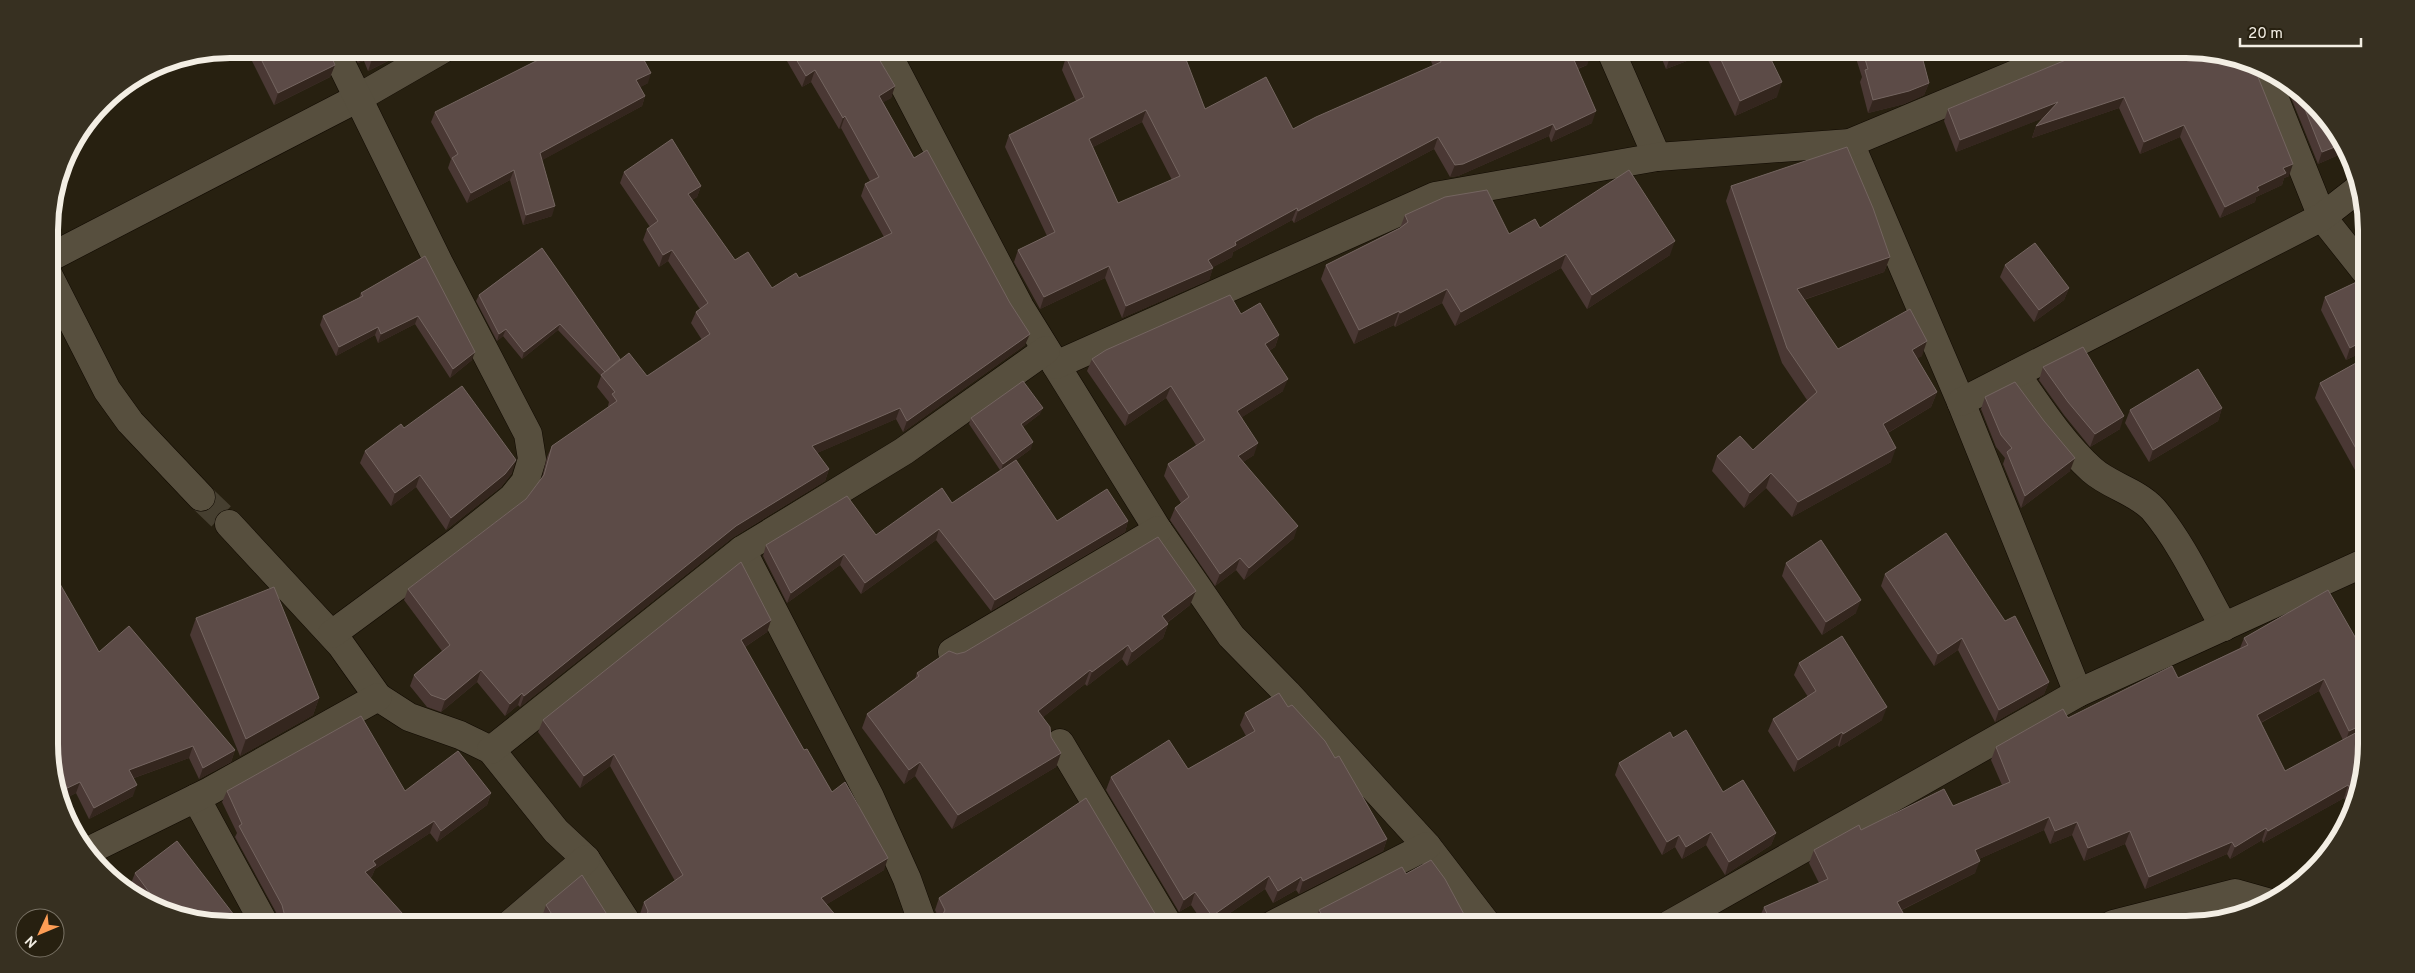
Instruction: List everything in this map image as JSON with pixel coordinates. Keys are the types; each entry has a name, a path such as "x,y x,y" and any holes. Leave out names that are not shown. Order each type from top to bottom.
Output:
{"street":[{"path":"332,634 461,539 512,498 526,482 532,460 528,434 439,263 338,58"},
{"path":"58,253 358,98 427,58"},
{"path":"891,58 1020,307 1158,530 1231,636 1287,693 1427,846 1479,915"},
{"path":"1614,58 1657,157"},
{"path":"491,750 742,550 904,451 1051,357 1435,196 1657,157 1850,143 2053,58"},
{"path":"2266,77 2322,217 2358,262"},
{"path":"1850,143 1961,402 2078,693"},
{"path":"1961,402 2322,217 2353,193"},
{"path":"58,292 107,390 130,422 201,497"},
{"path":"2016,374 2055,430 2091,470 2141,499 2154,510 2183,554 2224,627"},
{"path":"229,524 332,634 378,697 409,717 460,735 491,750 556,831 586,859 623,916"},
{"path":"952,652 1158,530"},
{"path":"742,550 870,797 907,879 920,916"},
{"path":"1685,915 2078,693 2358,566"},
{"path":"93,848 196,798 378,697"},
{"path":"1060,743 1163,916"},
{"path":"196,798 260,916"},
{"path":"1291,915 1427,846"},
{"path":"520,916 586,859"},
{"path":"2149,915 2236,893 2258,899"}],"building":[{"path":"260,58 332,58 335,65 278,93"},
{"path":"541,58 643,58 651,73 636,80 645,96 540,153 555,206 526,215 514,170 471,193 452,158 458,154 435,112"},
{"path":"795,58 878,58 895,86 879,96 914,158 927,150 1010,303 1030,334 907,421 900,408 812,446 829,469 736,526 524,696 522,693 510,704 481,670 445,700 431,695 414,675 450,645 408,589 526,499 544,475 552,446 617,401 612,394 615,392 601,375 629,353 647,376 710,334 696,312 708,303 672,250 663,255 647,229 658,221 624,172 672,139 701,186 688,194 735,260 748,252 772,288 796,273 799,278 892,233 865,184 879,177 845,116 843,118 815,70 806,76"},
{"path":"1066,58 1185,58 1205,109 1266,77 1293,129 1441,62 1439,58 1579,58 1574,60 1596,111 1556,130 1553,124 1463,164 1455,165 1438,137 1298,211 1297,208 1235,242 1236,245 1208,260 1213,268 1126,306 1109,266 1044,297 1018,250 1055,232 1009,135 1084,97","holes":["1146,110 1180,176 1118,203 1089,139"]},
{"path":"1720,58 1770,58 1782,82 1740,101"},
{"path":"1865,58 1922,58 1929,83 1909,91 1873,100 1865,70 1868,69"},
{"path":"2071,58 2197,58 2219,61 2256,73 2293,164 2283,168 2286,173 2257,187 2259,190 2225,207 2184,125 2144,142 2124,97 2036,126 2058,102 1960,140 1948,109"},
{"path":"2303,104 2322,125 2337,146 2322,152"},
{"path":"1847,147 1873,208 1890,257 1797,289 1838,349 1910,309 1927,341 1912,350 1937,392 1883,424 1896,448 1798,502 1771,473 1750,493 1717,456 1740,436 1753,450 1817,392 1787,348 1731,186"},
{"path":"1629,170 1675,241 1592,295 1566,254 1461,312 1447,289 1400,313 1399,311 1359,330 1326,265 1400,228 1408,222 1405,215 1445,197 1487,190 1509,234 1535,219 1540,228"},
{"path":"2035,243 2069,288 2039,310 2005,265"},
{"path":"542,248 620,359 605,372 560,324 524,352 506,329 499,334 479,295"},
{"path":"425,256 475,352 453,369 418,316 381,334 378,327 339,347 323,316 363,296 361,293"},
{"path":"2358,281 2358,344 2350,348 2325,297"},
{"path":"1230,295 1241,314 1260,303 1279,335 1265,344 1288,379 1237,411 1258,443 1238,456 1298,526 1249,568 1240,558 1220,574 1175,508 1189,497 1168,464 1205,440 1171,386 1129,414 1092,359 1106,350"},
{"path":"2083,347 2124,416 2095,434 2068,402 2043,367"},
{"path":"2358,362 2358,452 2320,383"},
{"path":"2198,369 2222,408 2153,450 2130,410"},
{"path":"1023,381 1043,408 1021,424 1033,442 1003,464 971,418"},
{"path":"2015,382 2075,458 2025,496 2007,452 2012,448 2001,435 1985,397"},
{"path":"462,386 516,460 505,474 451,518 420,475 395,493 365,451 401,424 404,428"},
{"path":"1016,460 1057,521 1107,489 1128,521 995,600 939,529 865,583 844,554 791,593 766,545 847,496 876,535 942,488 952,503"},
{"path":"1946,533 2005,621 2015,616 2049,682 1999,710 1962,638 1938,654 1885,574"},
{"path":"1158,537 1196,591 1162,616 1168,624 1132,652 1128,645 1092,672 1090,670 1038,711 1050,727 1051,737 1061,753 958,815 920,762 909,770 867,714 919,676 917,673 949,651 957,654 965,652"},
{"path":"1821,540 1861,600 1826,622 1786,563"},
{"path":"741,562 771,620 741,640 804,750 807,749 832,792 845,782 888,858 821,898 836,916 647,916 648,911 644,902 683,875 614,754 584,776 543,720"},
{"path":"60,584 99,652 129,626 235,750 203,768 193,746 129,770 137,785 94,808 80,782 64,789 59,766 58,744 58,585"},
{"path":"274,587 319,698 246,739 196,618"},
{"path":"2328,590 2358,642 2358,727 2349,731 2324,679 2257,715 2285,771 2358,732 2357,755 2351,789 2348,785 2268,831 2266,828 2235,847 2232,842 2149,877 2130,831 2088,848 2077,822 2055,831 2049,817 1975,850 1980,861 1897,902 1904,915 1768,915 1764,907 1828,879 1814,850 1859,825 1861,830 1944,789 1953,806 2010,782 1996,747 2063,709 2068,718 2172,666 2178,678 2248,645 2244,638"},
{"path":"1842,636 1887,707 1843,734 1842,732 1798,760 1773,719 1816,691 1799,663"},
{"path":"1279,693 1288,707 1292,705 1325,741 1335,758 1339,756 1387,839 1303,881 1301,877 1278,891 1269,876 1212,916 1195,892 1184,900 1111,777 1169,740 1188,769 1255,731 1245,713"},
{"path":"361,716 405,791 458,751 491,793 441,831 434,821 373,861 376,865 365,872 405,916 283,916 282,905 239,826 242,824 227,791"},
{"path":"1686,730 1723,792 1743,780 1776,833 1729,862 1711,832 1686,847 1679,835 1667,842 1619,763 1670,732 1673,738"},
{"path":"1086,798 1156,916 942,916 945,910 939,898"},
{"path":"177,841 235,916 185,910 154,898 135,873"},
{"path":"1431,860 1445,879 1465,915 1322,915 1319,910 1402,867 1406,874"},
{"path":"582,875 608,916 553,916 546,905"}],"tunnel":[{"path":"201,497 229,524"}]}
